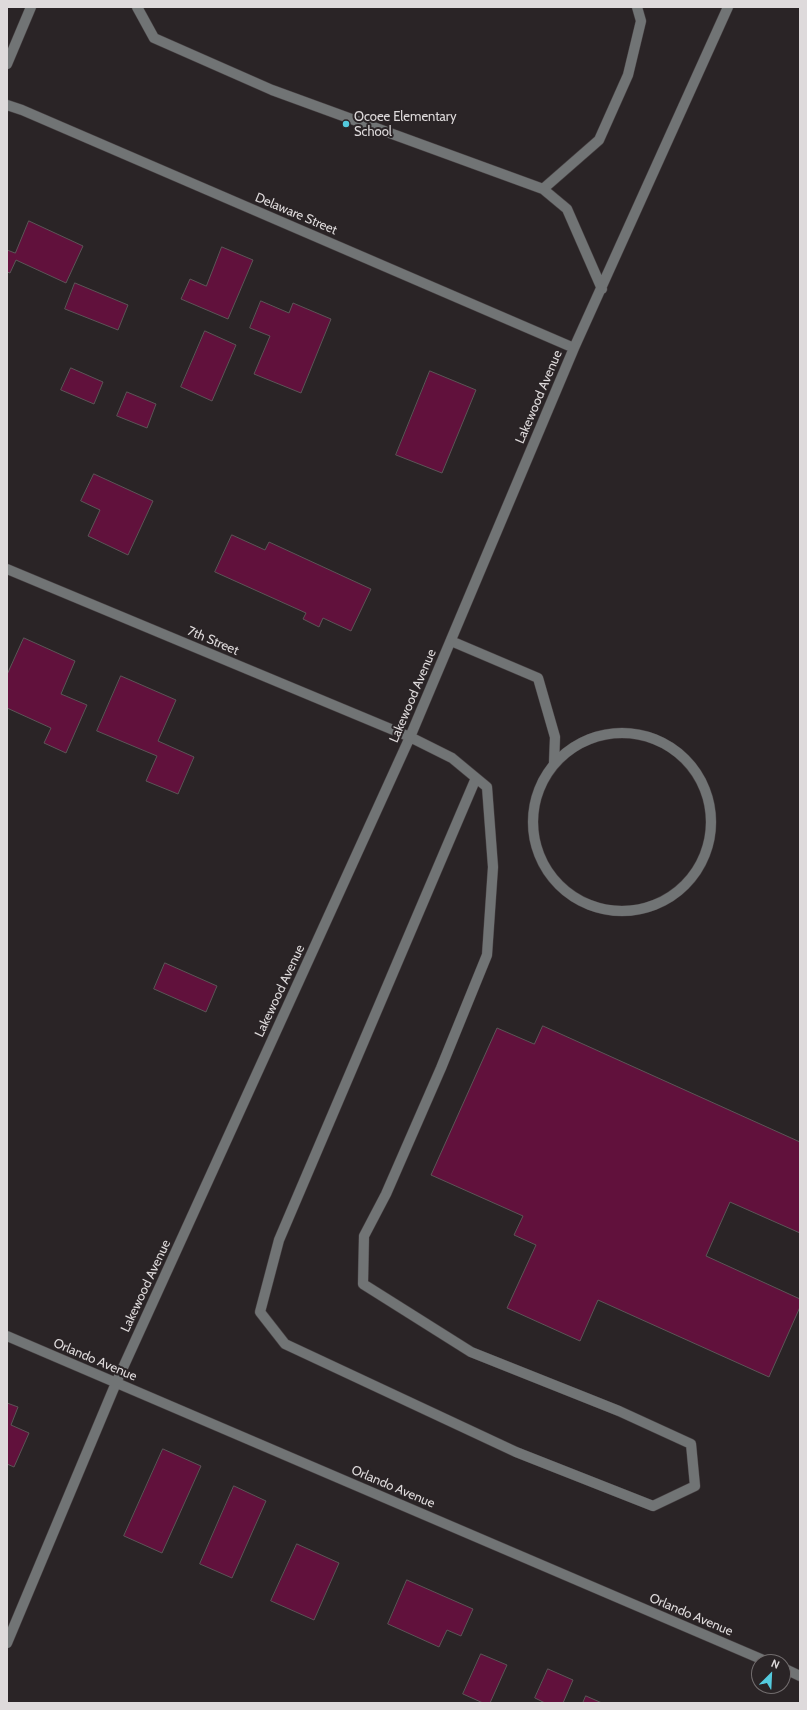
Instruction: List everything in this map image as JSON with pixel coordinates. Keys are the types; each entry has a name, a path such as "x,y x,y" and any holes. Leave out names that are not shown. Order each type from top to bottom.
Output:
{"street":[{"path":"7,64 31,7"},
{"path":"137,7 154,38 272,90 543,189 567,209 602,289"},
{"path":"543,189 599,140 628,75 641,21 636,7"},
{"name":"Lakewood Avenue","path":"7,1643 116,1382 410,737 574,348 602,289 726,8"},
{"name":"Delaware Street","path":"7,105 37,116 574,348"},
{"name":"7th Street","path":"7,569 410,737 452,758 487,787 493,868 488,955 398,1166 364,1236 363,1284 471,1352 619,1411 691,1444 695,1486 653,1506 516,1452 284,1344 260,1312 279,1240 476,778"},
{"path":"451,641 538,678 555,737 554,763 537,785 530,814 533,844 545,871 566,893 592,907 622,912 651,907 678,893 698,870 710,842 712,812 704,784 688,758 664,740 638,735 607,736 579,745 554,763"},
{"name":"Orlando Avenue","path":"7,1336 751,1655"}],"building":[{"path":"29,221 83,246 66,283 16,260 10,273 7,272 7,250 15,253"},
{"path":"222,247 253,260 228,319 181,299 190,279 206,286"},
{"path":"75,283 128,305 118,330 65,309"},
{"path":"261,301 289,313 293,303 331,319 301,393 254,374 270,336 250,328"},
{"path":"205,331 236,345 212,401 181,387"},
{"path":"71,368 103,382 94,404 61,390"},
{"path":"430,371 476,390 442,473 396,455"},
{"path":"127,392 156,404 147,428 117,416"},
{"path":"94,474 153,501 128,555 88,536 100,510 81,501"},
{"path":"232,535 265,550 269,542 371,589 351,631 323,618 319,627 303,619 306,613 215,572"},
{"path":"24,638 75,661 61,694 87,705 66,753 44,743 51,728 7,708 7,675"},
{"path":"121,676 176,700 158,741 194,757 178,794 146,781 157,756 97,731"},
{"path":"165,963 217,986 206,1012 154,989"},
{"path":"543,1026 800,1142 800,1233 730,1202 706,1256 800,1299 800,1307 769,1377 598,1300 580,1341 507,1308 536,1245 514,1235 523,1216 431,1175 497,1028 534,1044"},
{"path":"7,1403 18,1407 11,1425 29,1433 14,1467 7,1464"},
{"path":"163,1449 201,1466 162,1553 124,1536"},
{"path":"234,1486 266,1501 232,1578 200,1564"},
{"path":"297,1544 339,1563 314,1620 271,1601"},
{"path":"407,1580 473,1609 461,1636 447,1630 439,1647 388,1624"},
{"path":"481,1654 507,1665 490,1703 483,1703 463,1694"},
{"path":"548,1669 573,1680 563,1703 545,1703 535,1698"},
{"path":"586,1696 602,1703 583,1703"}],"place":[{"name":"Ocoee Elementary School","path":"346,124"}]}
